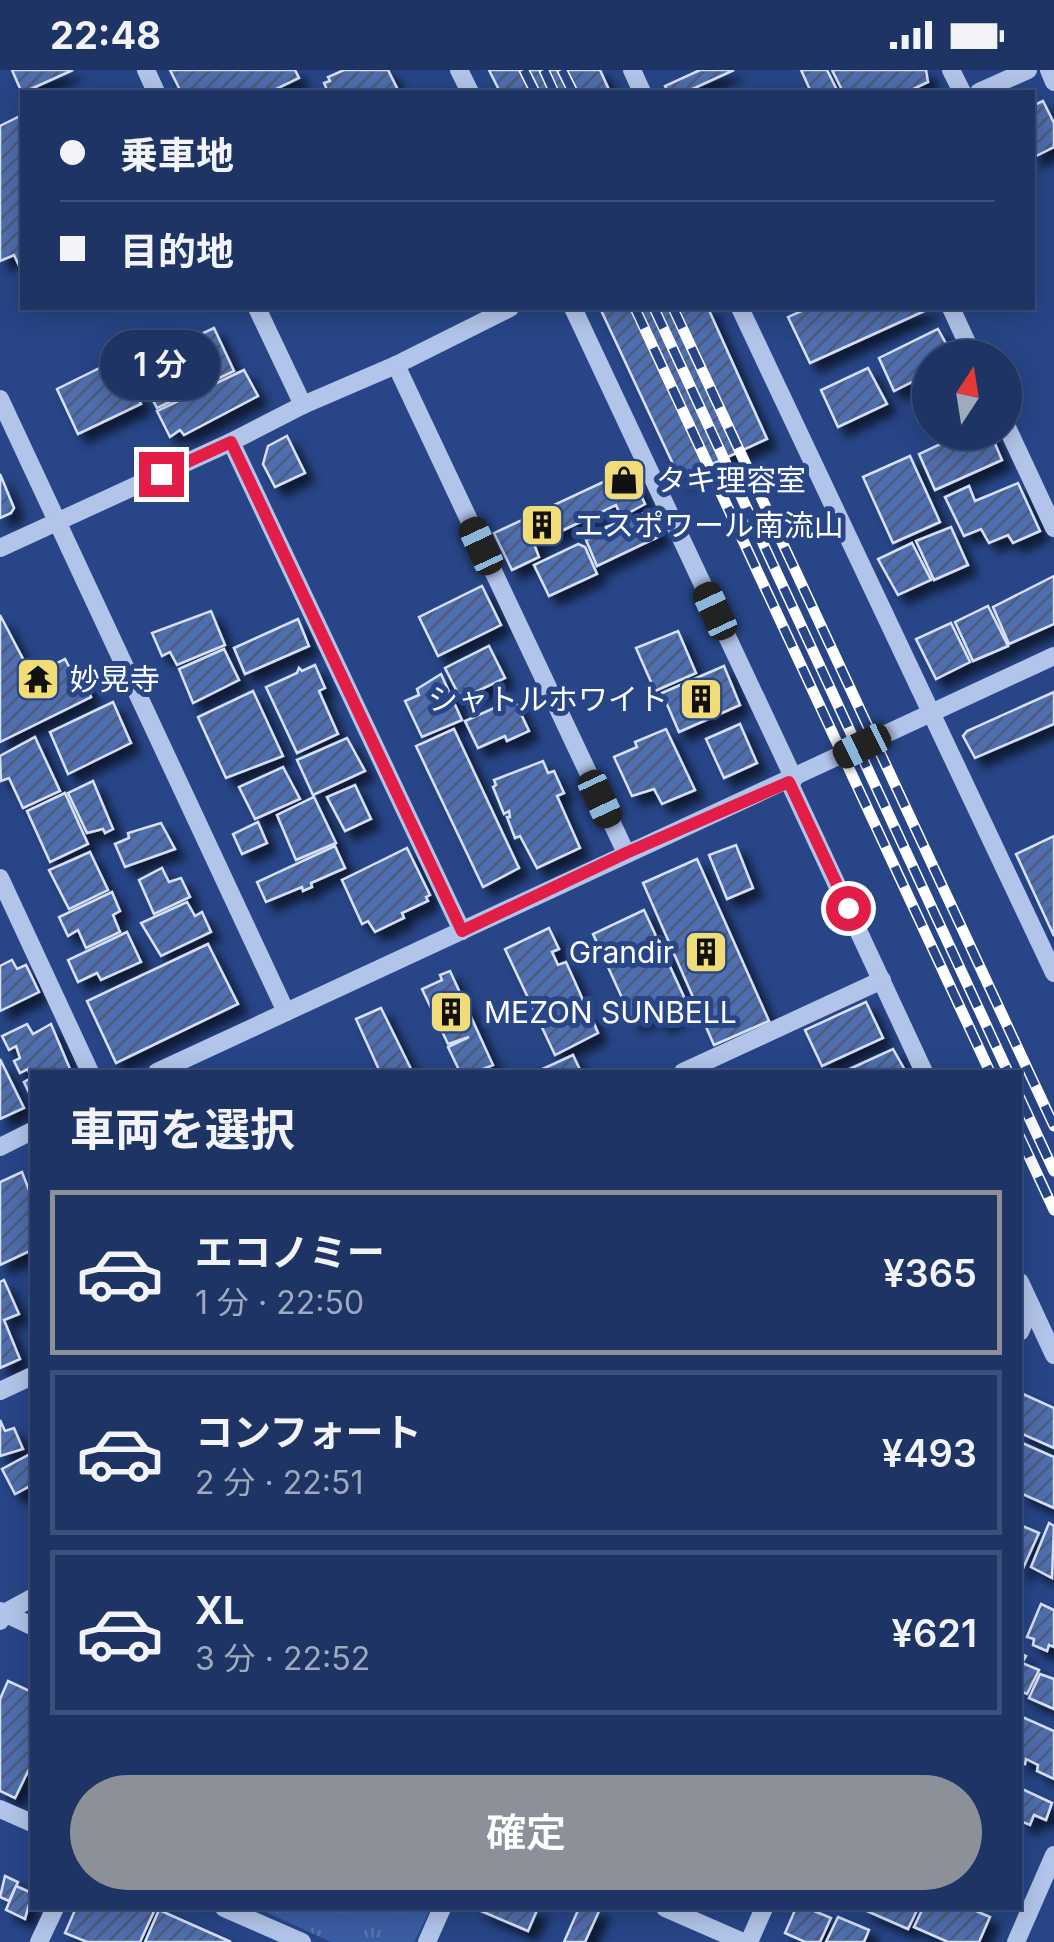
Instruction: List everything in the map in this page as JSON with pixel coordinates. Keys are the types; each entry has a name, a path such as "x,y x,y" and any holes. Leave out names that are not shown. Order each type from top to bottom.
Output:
{"street":[{"path":"983,90 1028,70"},
{"path":"1048,70 1054,82"},
{"path":"258,310 303,405"},
{"path":"0,548 506,310"},
{"path":"574,310 923,1070"},
{"path":"741,310 1054,973"},
{"path":"952,310 966,340"},
{"path":"396,365 626,853"},
{"path":"0,399 286,1012"},
{"path":"231,442 462,931"},
{"path":"1018,450 1054,528"},
{"path":"161,1070 1054,656"},
{"path":"0,878 9,919 89,1070"},
{"path":"691,1070 882,980"},
{"path":"0,1147 30,1132"},
{"path":"1022,1286 1054,1355"},
{"path":"1022,1327 1031,1306"},
{"path":"0,1391 30,1377"},
{"path":"1,1615 30,1599"},
{"path":"1,1615 30,1625"},
{"path":"0,1809 30,1822"},
{"path":"1016,1942 1054,1856"},
{"path":"39,1942 54,1910"},
{"path":"229,1910 302,1942"},
{"path":"427,1942 441,1910"},
{"path":"670,1910 746,1942 763,1910"}],"green space":[{"path":"261,1910 430,1910 414,1942 331,1942"}],"building":[{"path":"12,70 73,70 29,90 21,90"},
{"path":"170,70 295,70 299,78 274,90 180,90"},
{"path":"344,70 388,70 398,90 327,90 324,83 330,81 328,77"},
{"path":"489,70 600,70 609,90 499,90"},
{"path":"700,70 734,70 690,90 667,90 665,86"},
{"path":"801,70 827,70 837,90 810,90"},
{"path":"832,70 926,70 928,82 911,90 842,90"},
{"path":"1043,101 1054,123 1054,147 1035,156 1035,105"},
{"path":"20,116 20,268 14,255 0,261 0,126"},
{"path":"601,310 709,310 767,439 680,479"},
{"path":"804,310 927,310 810,363 788,317"},
{"path":"214,328 234,371 157,408 146,387 157,382 146,360"},
{"path":"938,329 944,340 916,340"},
{"path":"912,342 912,382 894,391 879,358"},
{"path":"118,359 141,404 78,434 57,389"},
{"path":"868,368 887,404 838,427 821,390"},
{"path":"244,370 258,396 184,435 180,430 170,437 157,411"},
{"path":"287,436 305,473 275,487 263,464 268,446"},
{"path":"928,450 998,450 1002,460 935,490 919,454"},
{"path":"910,456 940,522 893,543 863,477"},
{"name":"エスポワール南流山","path":"629,470 645,504 621,517 616,505 534,544 539,557 512,570 494,533"},
{"path":"0,474 14,508 0,518"},
{"path":"1018,483 1040,531 1013,543 1008,535 989,543 981,529 964,536 945,497 969,486 975,501"},
{"path":"647,512 660,534 658,537 597,566 586,540 607,531 606,527"},
{"path":"951,527 968,565 934,580 916,541"},
{"path":"912,543 931,580 898,595 878,559"},
{"path":"578,544 585,547 597,574 549,596 534,565"},
{"path":"1054,576 1054,624 1009,644 993,607"},
{"path":"482,586 501,625 438,656 419,617"},
{"path":"988,606 1008,646 973,661 955,622"},
{"path":"211,611 225,645 177,665 170,652 162,656 152,633"},
{"name":"妙晃寺","path":"0,615 32,676 65,659 77,682 84,675 91,697 0,742"},
{"path":"298,619 309,646 245,674 234,648"},
{"path":"951,623 970,662 936,679 916,639"},
{"path":"678,631 696,673 655,691 636,648"},
{"path":"489,646 505,678 461,699 445,668"},
{"path":"224,649 239,680 193,703 179,669"},
{"path":"315,665 325,688 319,691 338,734 297,753 266,687 297,673 299,668 302,671"},
{"name":"シャトルホワイト","path":"724,666 740,705 679,732 662,693"},
{"path":"441,674 462,720 422,737 405,701 419,695 417,689"},
{"path":"253,691 283,756 226,778 198,717"},
{"path":"1054,692 1054,724 975,758 963,736 967,731"},
{"path":"514,699 529,731 478,748 465,721"},
{"path":"113,702 131,743 68,774 50,732"},
{"path":"740,724 757,763 724,778 706,739"},
{"path":"454,729 519,868 483,887 416,746"},
{"path":"666,729 695,790 662,804 654,789 632,796 614,757 637,747 635,742"},
{"path":"35,737 60,791 23,808 9,778 1,781 0,756"},
{"path":"347,738 365,771 313,795 297,760"},
{"path":"543,761 548,773 554,771 564,793 557,796 580,848 537,868 520,836 515,838 507,817 509,811 504,814 493,787 494,780"},
{"path":"283,767 300,799 255,819 239,787"},
{"path":"93,781 113,829 105,833 103,829 87,833 68,793"},
{"path":"355,785 371,819 345,831 327,797"},
{"path":"65,793 88,844 50,862 27,811"},
{"path":"314,797 336,843 296,860 277,815"},
{"path":"258,822 267,843 242,854 233,834"},
{"path":"161,823 175,849 125,867 115,844 129,838 128,833"},
{"path":"1054,836 1054,936 1016,854"},
{"path":"736,845 753,888 727,899 709,855"},
{"path":"335,846 345,868 311,883 312,887 303,891 302,887 266,902 257,882"},
{"path":"407,848 430,895 426,897 428,901 375,932 368,921 362,924 342,880"},
{"path":"90,852 108,890 69,909 49,870"},
{"name":"Grandir","path":"697,859 769,1021 714,1045 643,883"},
{"path":"162,868 169,882 181,878 190,897 154,914 139,880"},
{"path":"112,892 120,911 113,915 120,932 86,948 78,930 68,936 59,917"},
{"path":"187,902 195,916 202,912 211,932 161,956 141,923"},
{"path":"644,910 690,1010 661,1023 655,1013 633,1022 593,934"},
{"path":"549,928 559,949 552,952 558,965 566,962 583,1000 576,1003 583,1017 590,1014 598,1033 555,1055 505,949"},
{"path":"127,932 141,962 101,980 97,973 78,982 68,960"},
{"path":"208,944 238,1004 116,1063 87,1001"},
{"path":"12,960 17,969 26,965 39,992 0,1011 0,966"},
{"name":"MEZON SUNBELL","path":"450,971 493,1065 481,1070 459,1070 448,1047 469,1037 448,1044 422,989 442,980 440,975"},
{"path":"866,1002 883,1038 822,1066 805,1030"},
{"path":"381,1008 412,1070 379,1070 356,1019"},
{"path":"27,1024 33,1034 51,1024 70,1069 30,1070 30,1075 28,1069 20,1073 14,1061 20,1058 16,1046 9,1050 2,1036"},
{"path":"893,1049 905,1070 847,1070"},
{"path":"573,1055 580,1070 540,1070"},
{"path":"0,1059 24,1108 0,1119"},
{"path":"22,1172 30,1193 30,1251 0,1265 0,1182"},
{"path":"4,1280 19,1314 4,1320 20,1359 0,1368 0,1282"},
{"path":"1023,1394 1054,1408 1054,1448 1022,1434"},
{"path":"0,1420 5,1431 14,1428 23,1449 0,1456"},
{"path":"1022,1443 1054,1457 1054,1508 1022,1494"},
{"path":"30,1454 30,1486 15,1494 2,1469"},
{"path":"1049,1523 1054,1526 1052,1578 1031,1567"},
{"path":"1022,1526 1039,1533 1022,1571"},
{"path":"1041,1604 1054,1610 1054,1647 1049,1645 1047,1651 1033,1645 1034,1639 1027,1637"},
{"path":"1022,1663 1039,1670 1027,1694 1022,1692"},
{"path":"1040,1674 1054,1679 1054,1709 1029,1698"},
{"path":"8,1681 30,1691 30,1767 15,1798 0,1791 0,1699"},
{"path":"1022,1717 1054,1731 1054,1779 1037,1771 1038,1765 1026,1759 1025,1764"},
{"path":"1022,1789 1052,1803 1046,1820 1034,1815 1030,1825 1022,1822"},
{"path":"5,1876 18,1882 9,1901 0,1897"},
{"path":"16,1886 30,1892 25,1919 6,1910"},
{"path":"75,1910 155,1910 140,1942 87,1942 65,1933"},
{"path":"159,1910 231,1942 145,1942"},
{"path":"479,1910 537,1910 528,1931"},
{"path":"578,1910 600,1910 585,1942 564,1942"},
{"path":"795,1910 812,1910 831,1918 820,1942 805,1942 785,1933"},
{"path":"865,1910 917,1910 908,1929"},
{"path":"922,1910 974,1910 990,1917 979,1942 948,1942 914,1927"},
{"path":"838,1917 869,1930 864,1942 826,1942"}],"railway":[{"path":"524,70 534,90"},
{"path":"544,70 553,90"},
{"path":"562,70 572,90"},
{"path":"636,310 989,1070"},
{"path":"655,310 1007,1070"},
{"path":"674,310 1054,1126"},
{"path":"1022,1102 1054,1171"},
{"path":"1022,1141 1054,1210"}],"place":[{"name":"タキ理容室","path":"624,480"},
{"name":"エスポワール南流山","path":"542,525"},
{"name":"妙晃寺","path":"38,679"},
{"name":"シャトルホワイト","path":"701,699"},
{"name":"Grandir","path":"706,952"},
{"name":"MEZON SUNBELL","path":"451,1012"}],"route":[{"path":"161,474 231,442 462,931 789,782 848,908"}]}
